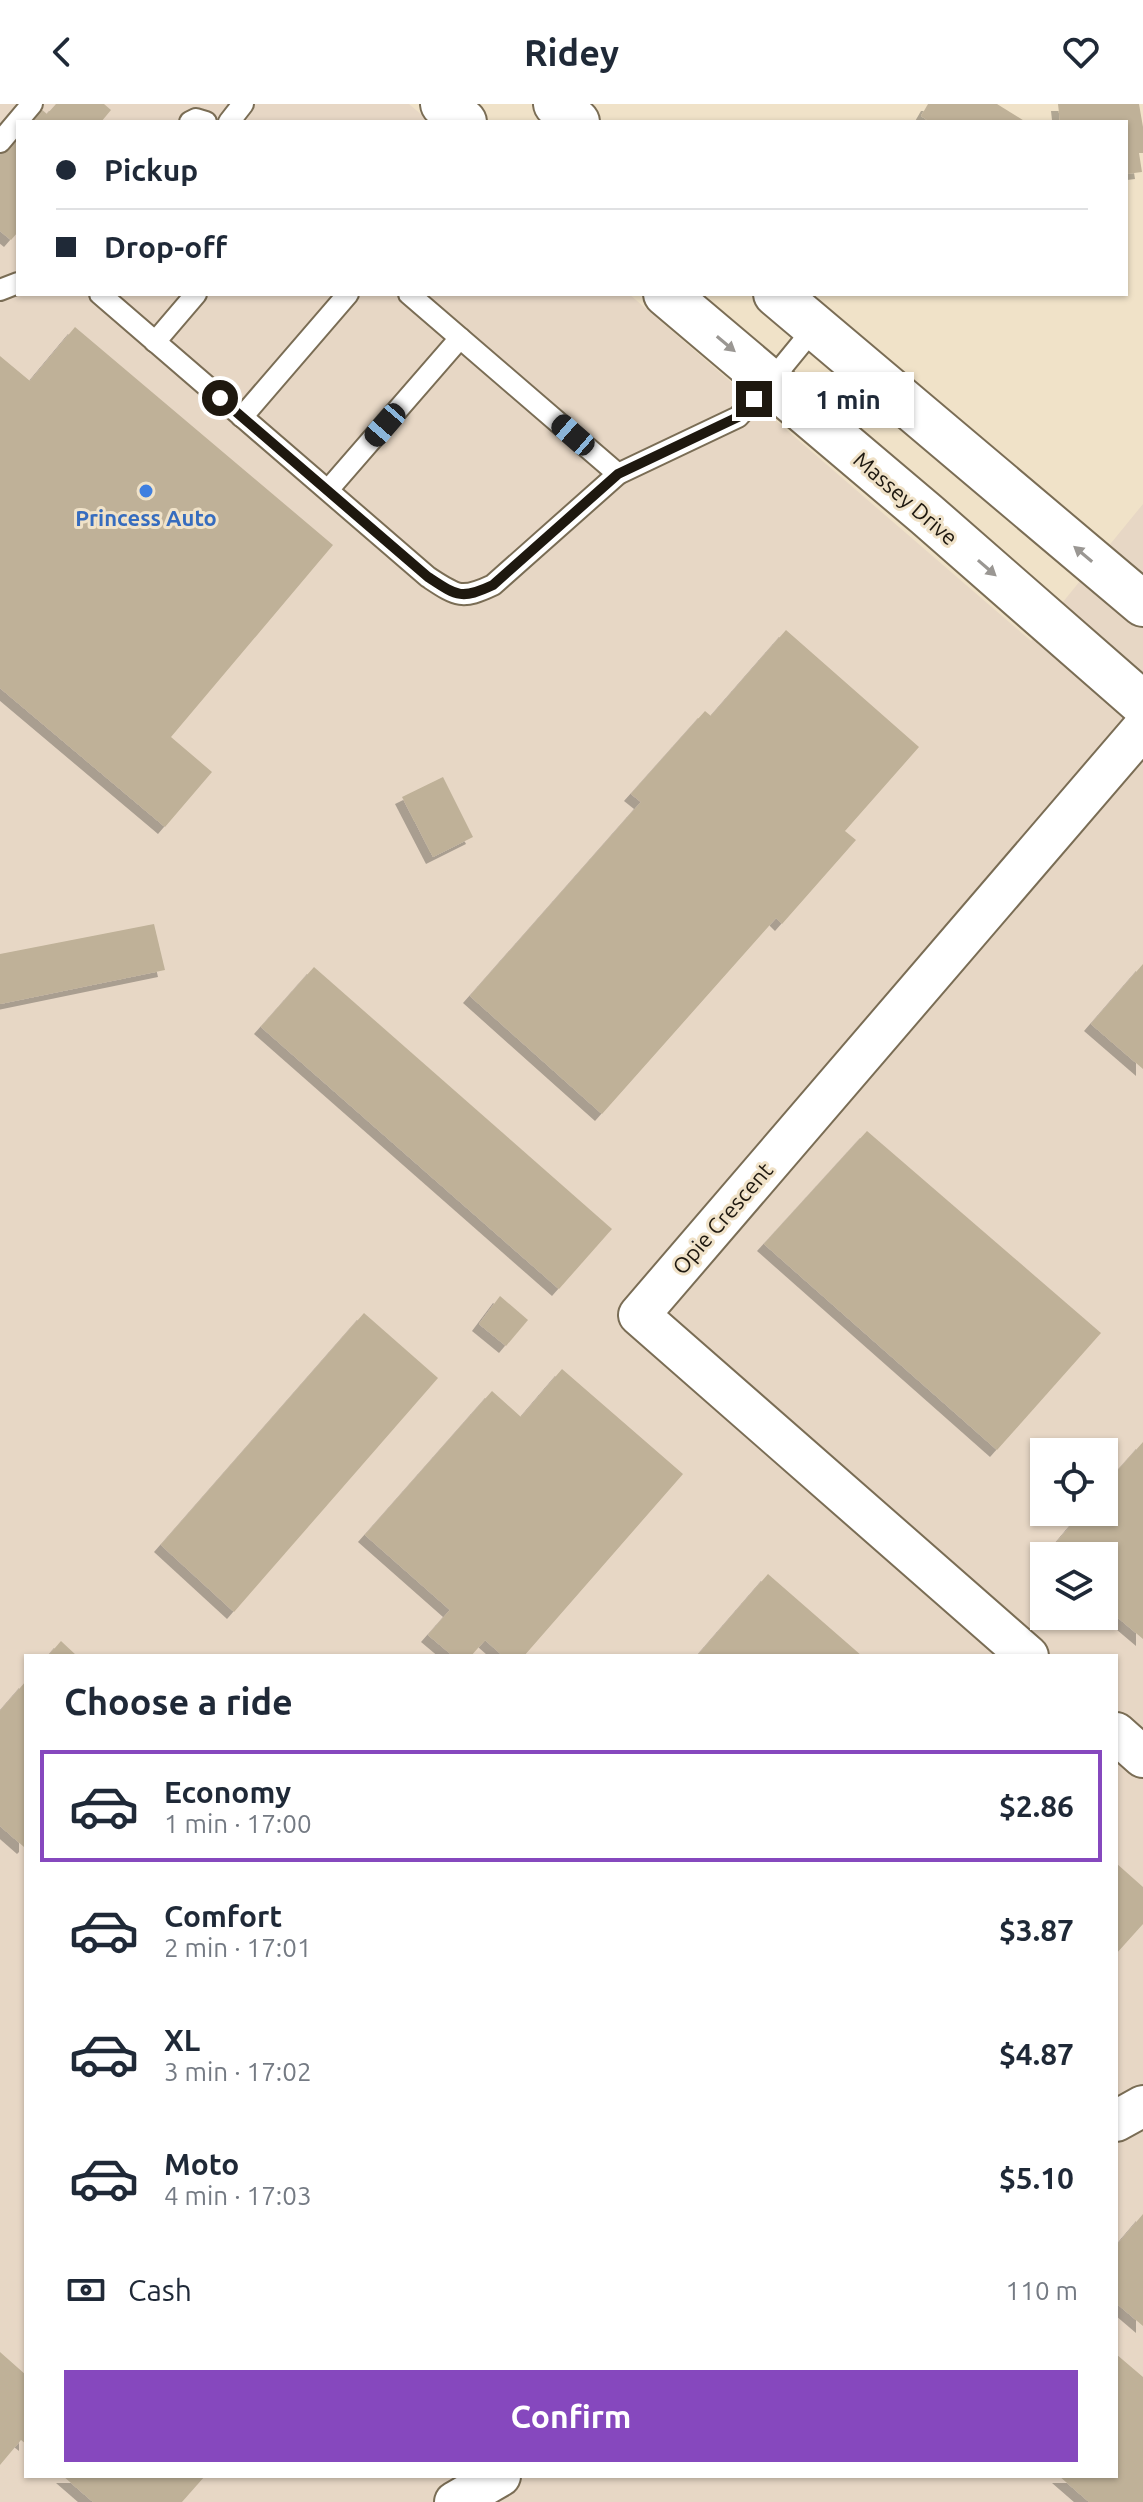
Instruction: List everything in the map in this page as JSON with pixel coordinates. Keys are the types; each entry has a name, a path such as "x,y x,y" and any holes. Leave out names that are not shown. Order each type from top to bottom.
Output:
{"street":[{"path":"443,104 462,120"},
{"path":"556,104 575,120"},
{"name":"Massey Drive","path":"668,296 926,514 1143,704"},
{"path":"778,296 1143,604"},
{"name":"Opie Crescent","path":"1026,1654 639,1315 1143,728"},
{"path":"1118,1735 1143,1757"},
{"path":"1118,2120 1143,2106"},
{"path":"455,2502 497,2478"}],"lane":[{"path":"19,120 32,104"},
{"path":"231,120 243,104"},
{"path":"0,142 16,123"},
{"path":"102,296 428,577 454,594 474,594 493,585 618,474 738,417 815,327"},
{"path":"155,342 194,296"},
{"path":"242,417 346,296"},
{"path":"412,296 618,474"},
{"path":"328,490 460,338"}],"shaded area":[{"path":"0,104 409,104 428,120 16,120 16,296 631,296 1031,641 1143,504 1143,2502 0,2502"}],"building":[{"path":"56,104 104,104 111,110 103,120 30,120 40,108 47,114"},
{"path":"928,104 997,104 1023,120 927,120 921,116"},
{"path":"1058,104 1139,104 1143,127 1143,153 1139,153 1142,172 1128,174 1128,120 1060,120"},
{"path":"16,136 16,234 11,240 0,231 0,155"},
{"path":"75,327 333,545 171,737 212,772 165,827 0,688 0,356 30,381"},
{"path":"786,630 919,747 845,831 856,840 782,924 776,918 602,1114 470,996 641,802 631,794 705,711 711,716"},
{"path":"443,777 473,837 433,857 402,797"},
{"path":"154,924 165,970 0,1004 0,954"},
{"path":"1143,964 1143,1069 1091,1024"},
{"path":"314,967 612,1229 559,1289 261,1027"},
{"path":"867,1131 1101,1333 997,1450 764,1244"},
{"path":"500,1296 528,1320 506,1346 479,1324"},
{"path":"364,1313 438,1378 234,1612 161,1545"},
{"path":"562,1369 683,1474 526,1654 501,1654 485,1640 473,1654 451,1654 428,1635 450,1610 365,1535 492,1391 521,1417"},
{"path":"1143,1442 1143,1639 1118,1618 1118,1542 1057,1542 1070,1526 1118,1526 1118,1470"},
{"path":"768,1574 860,1654 699,1654"},
{"path":"61,1641 75,1654 50,1654"},
{"path":"24,1683 24,1847 0,1826 0,1711"},
{"path":"1118,1865 1143,1887 1143,1924 1118,1952"},
{"path":"1143,2214 1143,2326 1118,2305 1118,2244"},
{"path":"0,2352 24,2373 24,2442 21,2440 0,2465"},
{"path":"1118,2356 1143,2377 1143,2502 1089,2502 1061,2478 1118,2478"},
{"path":"65,2478 203,2478 182,2502 93,2502"}],"place":[{"name":"Princess Auto","path":"146,491"}],"route":[{"path":"220,398 428,577 454,594 474,594 493,585 618,474 738,417 754,399"}]}
